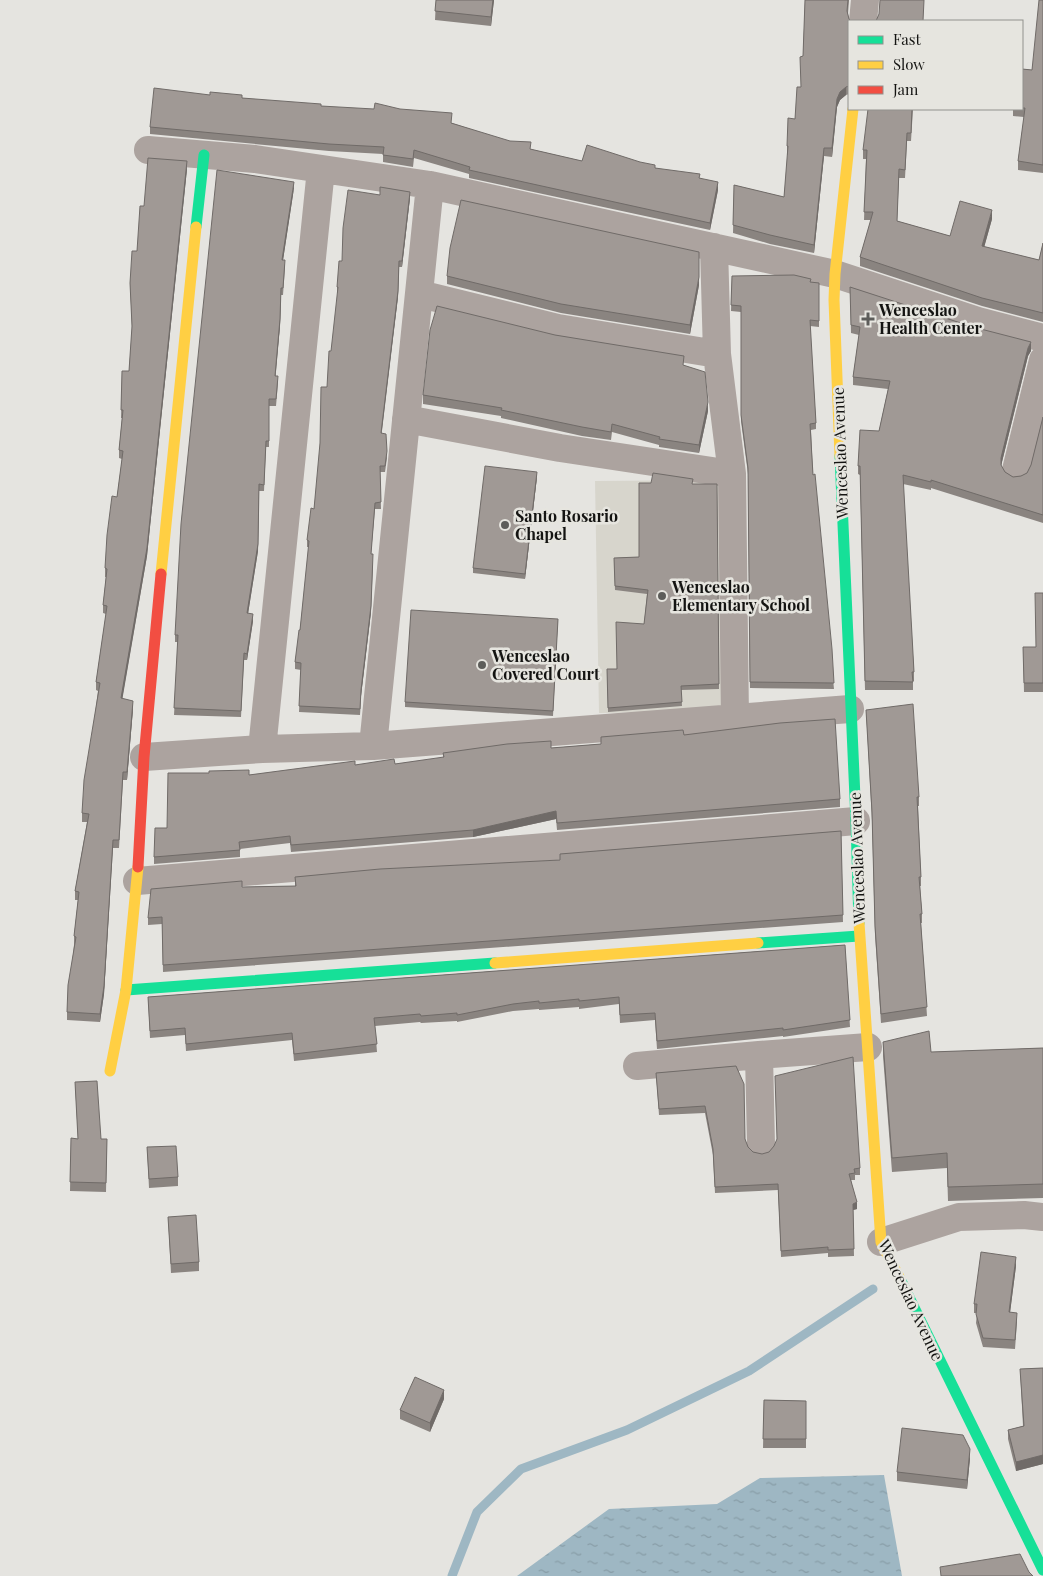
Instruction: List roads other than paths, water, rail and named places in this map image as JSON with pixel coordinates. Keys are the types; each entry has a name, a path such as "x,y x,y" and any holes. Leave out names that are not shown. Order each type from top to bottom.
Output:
{"street":[{"path":"863,20 865,0"},
{"name":"Wenceslao Avenue","path":"853,110 835,274 834,300 856,821 859,936 881,1242 1043,1570"},
{"path":"148,150 255,159 430,185 835,274 978,321 1043,338"},
{"path":"110,1071 126,990 137,881 144,757 170,474 204,155"},
{"path":"262,749 321,168"},
{"path":"373,746 430,185"},
{"path":"714,247 717,354 732,474 735,719"},
{"path":"420,294 558,328 717,354"},
{"path":"1016,470 1043,360"},
{"path":"406,419 560,448 732,474"},
{"path":"144,757 262,749 373,746 850,710"},
{"path":"137,881 856,821"},
{"path":"126,990 859,936"},
{"path":"637,1066 868,1048"},
{"path":"759,1055 761,1144"},
{"path":"881,1242 959,1217 1024,1215 1043,1217"}],"water":[{"path":"884,1475 902,1576 517,1576 609,1509 717,1504 760,1478"}],"waterway":[{"path":"452,1576 477,1512 521,1469 627,1430 749,1371 873,1289"}],"place":[{"name":"Wenceslao Health Center","path":"868,319"},
{"name":"Santo Rosario Chapel","path":"505,525"},
{"name":"Wenceslao Elementary School","path":"662,596"},
{"name":"Wenceslao Covered Court","path":"482,665"}]}
